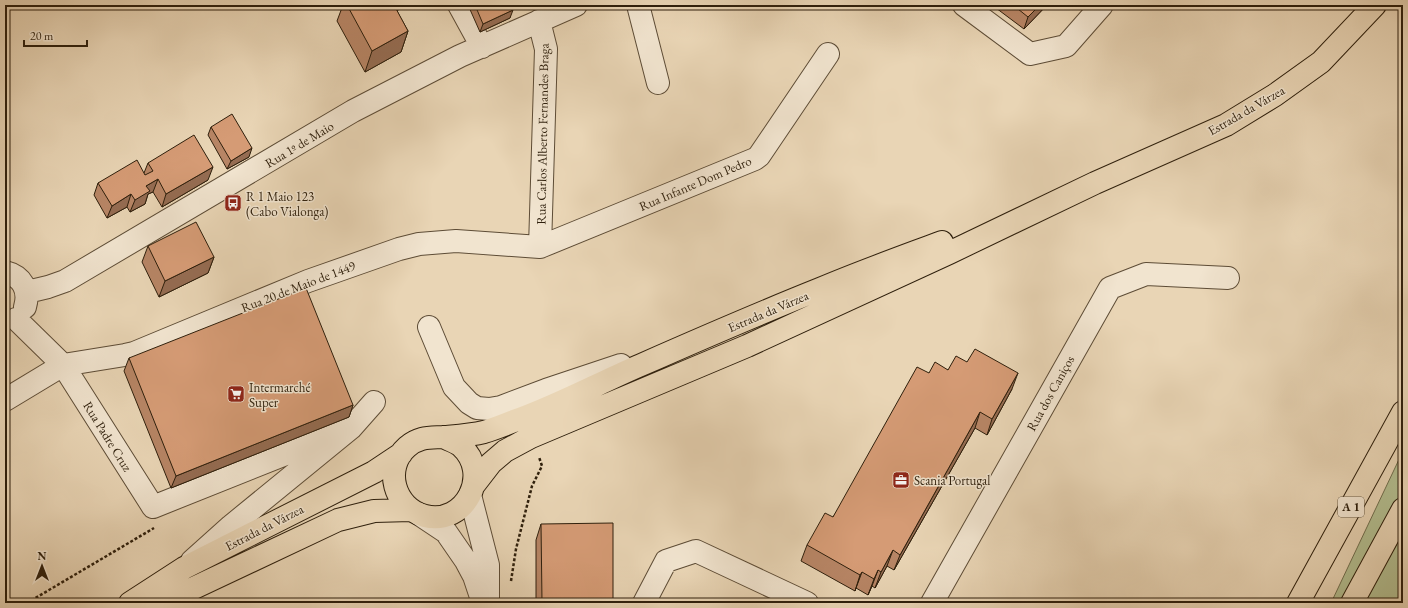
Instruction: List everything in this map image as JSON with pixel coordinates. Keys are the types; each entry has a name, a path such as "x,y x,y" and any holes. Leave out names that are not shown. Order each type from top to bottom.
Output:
{"main road":[{"name":"Estrada da Várzea","path":"162,603 338,520 374,511 415,512 435,517 456,511 466,502 472,490 491,463 505,451 531,437 747,346 949,253 1095,183 1226,125 1275,96 1321,62 1375,5"},
{"name":"Estrada da Várzea","path":"415,512 404,504 396,490 394,472 396,463 401,454 407,447 415,442 428,437 443,437 484,432 522,418 821,288 1095,183"},
{"name":"A 1","path":"1298,603 1403,412"},
{"path":"443,437 460,446 468,454 475,474 472,490"},
{"name":"Estrada da Várzea","path":"130,603 184,568 374,472 401,454"},
{"path":"1352,603 1403,510"}],"street":[{"path":"459,5 482,47"},
{"name":"Rua 1º de Maio","path":"27,292 65,281 353,112 460,56 576,5"},
{"path":"638,5 658,83"},
{"path":"964,5 1030,54 1066,46 1102,5"},
{"name":"Rua Carlos Alberto Fernandes Braga","path":"540,21 546,49 540,247"},
{"name":"Rua Infante Dom Pedro","path":"540,247 759,156 828,54"},
{"name":"Rua 20 de Maio de 1449","path":"63,365 134,353 308,281 398,249 419,244 456,241 540,247"},
{"path":"5,272 13,274 20,279 27,292 27,300 22,314 11,321"},
{"name":"Rua dos Caniços","path":"932,603 1110,288 1146,274 1228,278"},
{"name":"Rua Padre Cruz","path":"11,321 63,365 153,507"},
{"path":"430,326 454,387 469,403 477,408 489,409 501,407 546,390 700,340"},
{"path":"5,400 63,365"},
{"path":"184,568 231,526 351,428 374,402"},
{"path":"153,507 351,428"},
{"path":"472,490 488,565 488,603"},
{"path":"415,512 446,532 469,566 483,603"},
{"path":"644,603 666,561 696,551 807,603"}],"path":[{"path":"510,588 516,549 532,486 542,466 538,455"},
{"path":"27,603 162,524 153,507"}],"green space":[{"path":"1403,451 1403,603 1331,603"}],"building":[{"path":"347,5 394,5 408,31 372,51"},
{"path":"475,5 511,5 513,10 483,24"},
{"path":"1013,5 1040,5 1028,17"},
{"path":"232,114 252,148 231,161 211,127"},
{"path":"194,135 213,167 166,194 158,179 146,186 150,191 135,200 131,194 112,206 98,183 137,160 145,175 153,171 148,163"},
{"path":"196,222 214,257 165,281 148,246"},
{"name":"Intermarché Super","path":"306,288 353,405 176,476 129,358"},
{"path":"975,349 1018,373 992,419 980,412 900,555 893,550 881,572 878,570 874,579 862,572 860,575 807,545 825,513 833,517 917,367 929,373 935,362 948,370 956,356 967,362"},
{"path":"613,523 613,601 592,601 592,603 525,603 542,602 541,524"}],"place":[{"name":"R 1 Maio 123 (Cabo Vialonga)","path":"233,203"},
{"name":"Intermarché Super","path":"236,394"},
{"name":"Scania Portugal","path":"901,480"}]}
